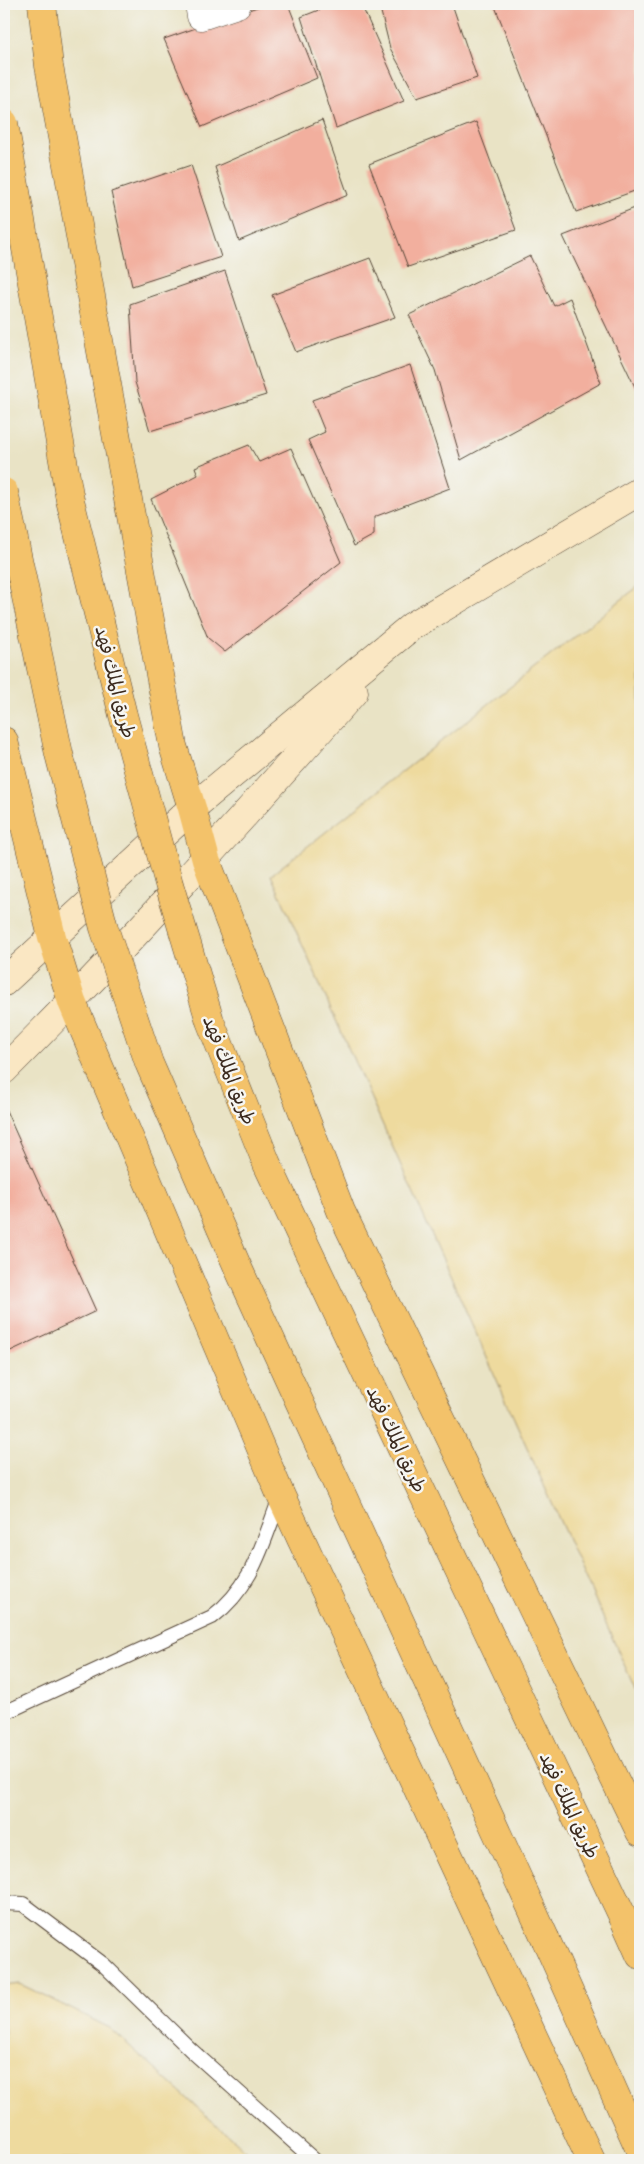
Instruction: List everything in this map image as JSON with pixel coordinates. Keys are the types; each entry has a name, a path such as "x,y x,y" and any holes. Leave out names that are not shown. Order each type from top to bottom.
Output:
{"main road":[{"path":"42,4 49,66 173,746 206,860 341,1211 640,1832"},
{"name":"طريق الملك فهد","path":"4,123 70,500 164,865 210,1021 267,1164 640,1955"},
{"path":"4,982 192,808 412,626 640,491"},
{"path":"4,492 59,754 104,928 149,1063 239,1270 546,1940 640,2150"},
{"path":"4,1070 72,1002 206,860 412,626"},
{"path":"4,741 52,938 72,1002 281,1496 591,2160"}],"street":[{"path":"199,4 201,16 237,4"}],"lane":[{"path":"4,1713 212,1617 228,1605 248,1580 281,1496"},
{"path":"4,1903 23,1904 104,1965 191,2050 314,2160"}],"sand":[{"path":"640,585 640,1700 271,875"},
{"path":"20,1984 110,2028 255,2160 4,2160 4,1986"}],"building":[{"path":"266,4 288,4 317,78 202,127 164,39"},
{"path":"334,4 361,4 404,101 336,128 301,17"},
{"path":"379,4 452,4 477,78 417,98 390,48"},
{"path":"494,4 640,4 640,189 576,212"},
{"path":"322,120 348,195 239,241 215,167"},
{"path":"476,122 516,230 408,267 369,164"},
{"path":"191,165 221,257 132,286 111,192"},
{"path":"640,206 640,386 636,389 563,236"},
{"path":"530,256 554,306 570,298 601,383 461,460 435,370 409,315"},
{"path":"370,258 395,317 296,352 272,295"},
{"path":"225,271 266,395 150,431 135,382 130,304"},
{"path":"410,365 450,488 374,517 374,535 354,546 308,440 325,432 312,400"},
{"path":"249,445 259,462 291,448 341,562 225,652 208,638 151,499 198,475 195,467"},
{"path":"4,1106 96,1311 4,1354"}]}
